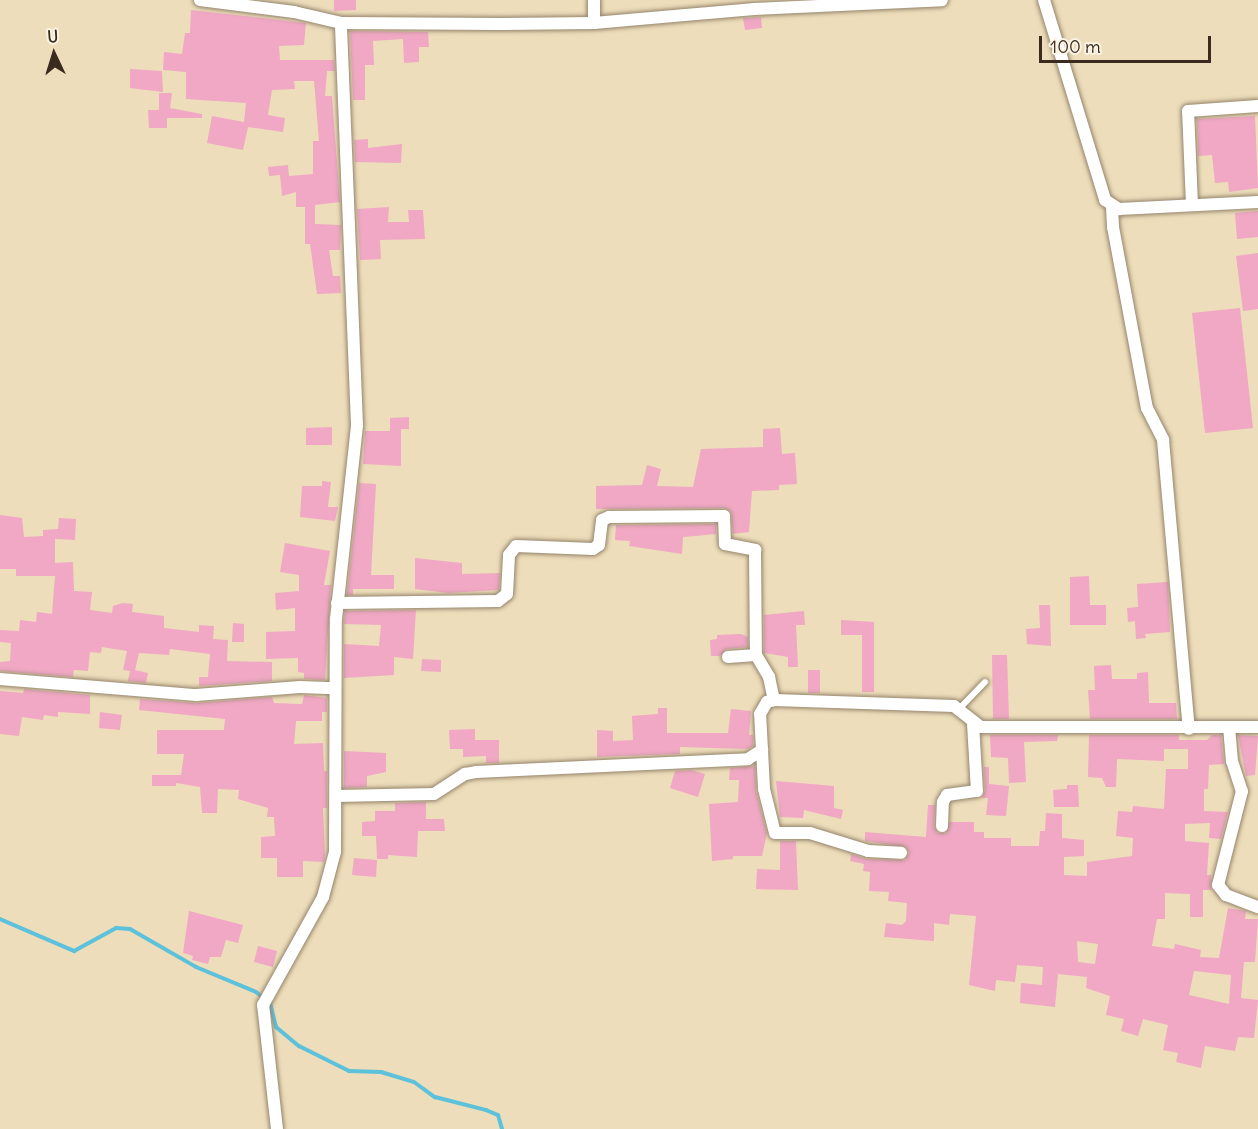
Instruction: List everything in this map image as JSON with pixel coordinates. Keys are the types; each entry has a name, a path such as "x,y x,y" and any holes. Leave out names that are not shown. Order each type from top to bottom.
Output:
{"street":[{"path":"200,0 294,12 341,23 594,23 754,9 942,0"},
{"path":"594,0 594,23"},
{"path":"1044,0 1078,118 1105,200 1112,207 1147,408 1163,440 1189,729"},
{"path":"277,1129 263,1005 331,876 336,796 334,688 337,603 357,425 341,23"},
{"path":"1192,204 1188,111 1258,106"},
{"path":"1112,207 1258,202"},
{"path":"337,603 498,601 507,594 508,555 516,546 593,549 599,544 602,520 609,517 724,516 725,544 755,550 756,654 768,677 774,700"},
{"path":"728,657 756,654"},
{"path":"0,679 196,695 300,687 334,688"},
{"path":"901,853 860,849 814,833 775,833 764,789 760,714 767,702 774,700 960,708 973,724 977,792 947,795 943,802 942,826"},
{"path":"973,724 1189,729 1258,727"},
{"path":"1229,727 1232,761 1242,791 1218,885 1226,895 1258,908"},
{"path":"336,796 434,794 465,774 476,772 748,759 762,750"}],"lane":[{"path":"960,708 985,682"}],"building":[{"path":"334,0 356,0 356,10 334,11"},
{"path":"191,10 306,23 304,45 279,46 280,60 334,60 335,71 327,71 325,96 332,96 340,202 315,205 315,224 341,225 340,250 329,250 333,276 340,276 341,293 317,294 310,244 305,244 305,207 296,207 296,192 282,196 280,175 269,176 268,167 288,165 289,176 313,174 313,141 319,141 314,81 294,81 295,89 272,90 268,115 285,118 283,132 248,127 243,150 207,143 212,116 244,122 246,103 186,99 186,72 163,70 164,52 182,54 185,33 190,33"},
{"path":"761,17 762,28 745,30 743,18"},
{"path":"350,31 428,32 429,47 419,47 419,62 404,63 403,39 373,41 374,65 365,65 365,100 353,100"},
{"path":"130,69 162,71 163,92 130,88"},
{"path":"159,93 172,93 170,108 202,114 202,118 167,118 167,128 149,128 148,110 159,110"},
{"path":"1255,116 1258,188 1229,192 1228,182 1215,183 1212,155 1198,156 1197,119"},
{"path":"368,139 368,148 402,144 401,163 355,162 354,140"},
{"path":"389,207 388,222 409,222 408,210 423,210 425,239 380,240 381,259 360,260 357,209"},
{"path":"1258,211 1258,237 1237,239 1235,213"},
{"path":"1258,253 1258,309 1243,311 1236,256"},
{"path":"1240,308 1253,428 1205,433 1192,313"},
{"path":"409,417 409,429 401,429 401,466 363,464 365,431 390,431 390,418"},
{"path":"332,427 332,445 306,445 306,428"},
{"path":"780,428 782,454 795,453 797,484 779,485 779,490 752,491 749,532 733,534 731,512 724,508 596,509 596,486 642,485 647,465 661,469 657,486 693,487 701,449 763,447 763,429"},
{"path":"322,481 331,482 328,507 338,507 335,521 300,517 302,486 322,486"},
{"path":"359,483 376,484 371,575 394,575 394,589 353,589 353,595 347,595"},
{"path":"0,515 22,518 24,537 43,536 43,530 58,529 59,518 76,519 75,540 55,539 55,563 73,562 74,591 92,592 90,610 112,613 113,606 123,603 133,604 132,612 164,616 164,628 199,632 199,625 214,626 213,639 228,640 227,661 272,662 272,681 199,686 199,677 208,677 210,654 170,649 169,655 139,653 135,670 148,673 146,683 128,681 130,671 123,670 127,651 102,647 101,653 90,652 88,671 74,670 73,677 0,671 0,662 10,661 11,643 0,642 0,630 19,631 20,620 36,622 37,612 52,614 55,576 16,576 16,569 0,569"},
{"path":"716,524 716,534 683,537 682,554 629,546 630,541 615,540 616,525"},
{"path":"285,543 330,551 324,585 331,585 325,680 304,679 304,673 298,672 298,658 266,659 266,632 295,631 295,608 276,610 275,593 299,591 299,575 280,572"},
{"path":"415,558 462,563 462,574 500,573 499,590 448,593 415,589"},
{"path":"1089,576 1090,605 1106,605 1106,625 1070,625 1070,577"},
{"path":"1168,582 1170,632 1145,634 1146,638 1136,639 1135,621 1128,622 1127,608 1138,607 1137,584"},
{"path":"1039,605 1050,605 1051,646 1027,644 1026,629 1040,628"},
{"path":"416,610 413,659 394,657 394,675 344,678 344,644 379,646 381,625 344,624 345,611"},
{"path":"804,611 805,625 796,625 798,667 788,667 788,657 764,653 764,615"},
{"path":"841,620 874,622 874,692 862,692 862,635 841,635"},
{"path":"233,623 244,624 244,642 232,642"},
{"path":"741,634 748,637 748,647 727,649 720,656 711,656 710,640 717,639 717,635"},
{"path":"992,655 1007,655 1009,719 993,719"},
{"path":"422,659 441,660 441,672 421,671"},
{"path":"1111,665 1112,679 1137,679 1137,673 1148,672 1149,703 1176,703 1177,719 1090,719 1088,690 1095,690 1094,666"},
{"path":"808,670 820,670 820,693 808,693"},
{"path":"24,689 90,695 90,714 58,712 58,717 44,715 43,720 22,717 19,736 0,734 0,691 23,693"},
{"path":"304,695 327,698 327,712 322,712 322,721 296,721 294,744 323,743 324,771 327,771 327,808 323,808 325,856 324,862 303,861 303,877 277,877 277,858 261,858 261,837 275,836 274,817 267,817 268,808 238,799 239,790 218,789 217,813 202,813 200,787 176,783 176,786 152,786 152,775 181,775 184,754 157,754 157,730 224,730 225,719 139,710 140,699 197,703 272,697 274,703 302,704"},
{"path":"658,708 667,708 667,733 728,733 731,709 751,711 749,735 753,735 753,746 748,749 680,747 680,754 597,757 597,730 613,731 613,741 633,740 632,716 658,714"},
{"path":"100,712 122,715 120,730 99,728"},
{"path":"475,729 475,740 499,740 499,763 486,763 486,756 463,757 463,749 450,749 449,730"},
{"path":"990,735 1058,735 1057,741 1024,742 1026,782 1009,783 1008,758 991,757"},
{"path":"1089,735 1179,735 1179,740 1207,740 1212,735 1221,735 1224,764 1209,765 1208,789 1204,789 1204,811 1228,812 1221,839 1209,838 1210,823 1185,824 1185,841 1209,843 1207,875 1211,875 1211,890 1203,890 1203,917 1190,917 1190,894 1165,893 1165,919 1157,919 1152,946 1174,949 1175,944 1201,950 1200,957 1219,958 1228,908 1246,911 1245,919 1258,919 1255,962 1244,962 1241,998 1258,1000 1254,1038 1238,1037 1235,1051 1205,1046 1201,1068 1176,1062 1178,1053 1163,1050 1168,1025 1143,1019 1138,1036 1121,1031 1124,1019 1106,1015 1110,996 1086,988 1087,977 1058,974 1055,1007 1020,1003 1021,983 1042,985 1043,967 1017,965 1015,982 996,980 995,991 969,985 976,916 950,914 949,925 934,923 934,941 884,937 886,923 902,925 906,921 907,903 888,901 889,892 869,891 870,872 863,871 864,864 850,861 851,854 867,859 905,860 909,853 906,847 865,841 865,832 926,837 928,805 935,805 934,826 938,833 946,833 950,822 974,822 974,832 984,832 984,838 1011,838 1011,846 1039,846 1040,831 1045,831 1046,813 1062,814 1062,838 1084,840 1084,856 1064,857 1064,875 1087,876 1087,862 1132,856 1133,838 1116,836 1118,811 1132,812 1133,806 1164,809 1166,769 1188,769 1188,749 1164,749 1164,761 1117,759 1116,787 1106,787 1102,778 1088,777","holes":["1077,941 1098,944 1095,964 1078,962","1194,971 1231,975 1229,1004 1189,995"]},
{"path":"1238,735 1258,736 1255,775 1246,776"},
{"path":"344,751 386,753 386,772 367,776 367,787 344,788"},
{"path":"755,766 756,791 767,833 762,856 733,856 733,859 712,861 709,804 738,802 739,780 729,780 730,768"},
{"path":"984,767 989,767 989,784 1009,786 1006,816 986,815 988,798 981,798 985,791"},
{"path":"691,770 705,774 698,797 670,788 675,771"},
{"path":"776,781 834,786 834,808 843,810 841,819 804,810 803,818 780,817"},
{"path":"1067,785 1078,785 1079,807 1054,807 1053,790 1067,789"},
{"path":"426,802 426,819 444,819 445,831 418,831 417,857 388,855 388,859 377,859 376,836 362,836 362,822 375,821 375,811 395,811 395,803"},
{"path":"780,841 796,841 798,890 756,889 757,869 780,870"},
{"path":"354,858 377,860 376,877 352,875"},
{"path":"189,911 243,925 238,943 226,940 221,957 210,957 208,964 192,960 193,956 183,953"},
{"path":"258,946 277,951 273,967 254,962"}],"waterway":[{"path":"0,919 74,951 116,928 130,929 196,967 256,992 270,1003 276,1027 299,1046 349,1071 381,1072 414,1082 435,1097 486,1110 498,1115 502,1129"}]}
